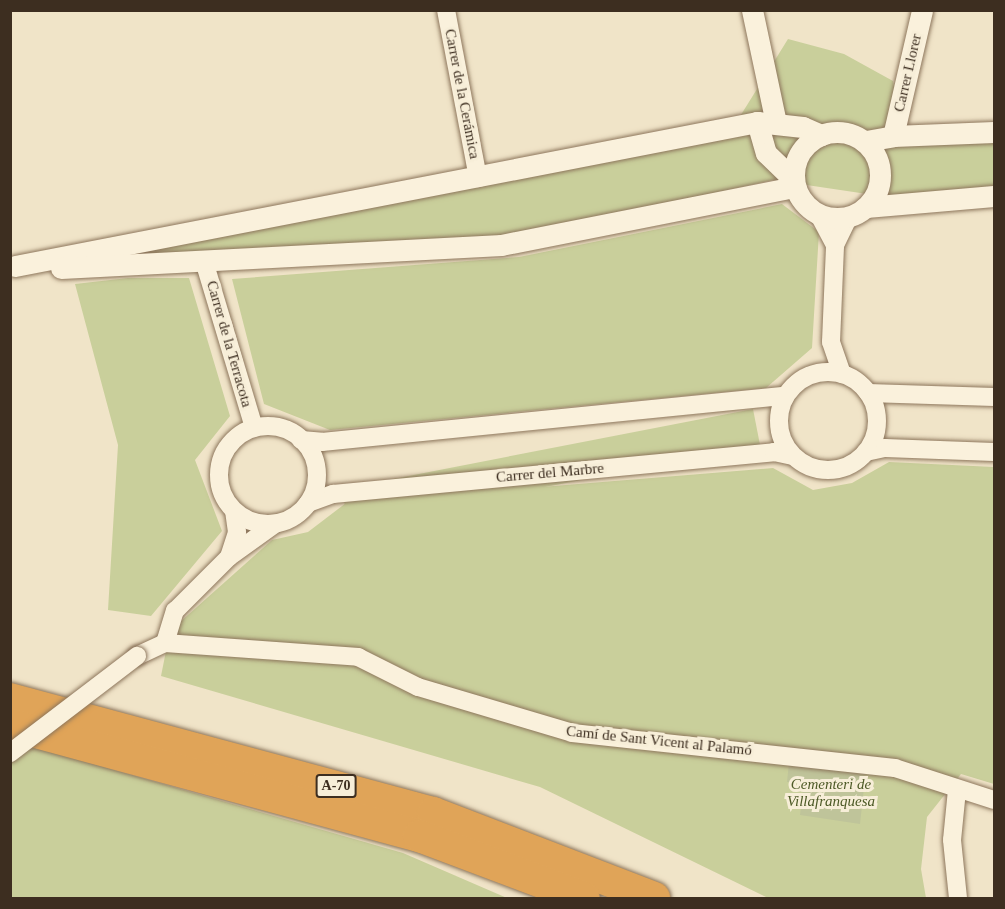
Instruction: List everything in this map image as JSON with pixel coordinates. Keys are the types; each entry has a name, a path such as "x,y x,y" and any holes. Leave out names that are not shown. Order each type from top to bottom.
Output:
{"highway":[{"name":"A-70","path":"10,699 433,813 654,898"},
{"name":"A-70","path":"10,725 408,832 584,898"}],"street":[{"name":"Carrer de la Cerámica","path":"446,10 478,178"},
{"path":"752,10 766,123 766,153 794,183 806,206 819,215 834,245 831,342 842,374 868,393 877,417 873,441 856,462 830,470 810,467 793,456 780,433 778,420 785,396 798,382 814,374 842,374"},
{"name":"Carrer Llorer","path":"893,136 922,10"},
{"path":"13,267 766,123 803,127 821,135 852,134 866,141 876,154 880,180 834,245"},
{"path":"866,141 893,136 994,132"},
{"path":"794,183 794,162 804,146 821,135"},
{"path":"13,267 71,268 501,244 794,183"},
{"path":"819,215 994,196"},
{"name":"Carrer de la Terracota","path":"204,261 254,428"},
{"path":"814,374 831,342"},
{"path":"868,393 994,397"},
{"path":"301,440 322,442 785,396"},
{"path":"165,643 175,611 229,557 275,524 288,520 308,502 314,490 316,470 310,450 301,440 279,428 254,428 236,438 221,464 222,494 234,511 253,522 275,524"},
{"path":"866,452 885,448 994,452"},
{"name":"Carrer del Marbre","path":"308,502 333,494 774,452 793,456"},
{"path":"229,557 237,532 234,511"},
{"name":"Camí de Sant Vicent al Palamó","path":"10,753 137,656 165,643 358,657 418,687 572,733 878,766 994,800"},
{"path":"957,790 952,840 958,898"}],"green space":[{"path":"788,39 844,54 893,81 904,142 994,134 994,189 894,198 773,180 495,241 122,256 739,118"},
{"path":"782,204 819,232 812,348 766,388 330,430 264,404 232,279 519,257"},
{"path":"128,278 189,278 230,416 195,460 222,531 151,616 108,610 118,445 75,284"},
{"path":"753,409 760,445 349,525 342,489"},
{"path":"889,462 994,467 994,784 961,774 927,817 921,869 926,898 768,898 540,787 161,676 170,631 272,540 308,532 346,503 773,468 813,490 852,483"},
{"path":"10,740 403,853 507,898 11,898"},
{"name":"Cementeri de Villafranquesa","path":"789,763 866,769 860,824 800,815 803,788 798,782 787,782"}]}
